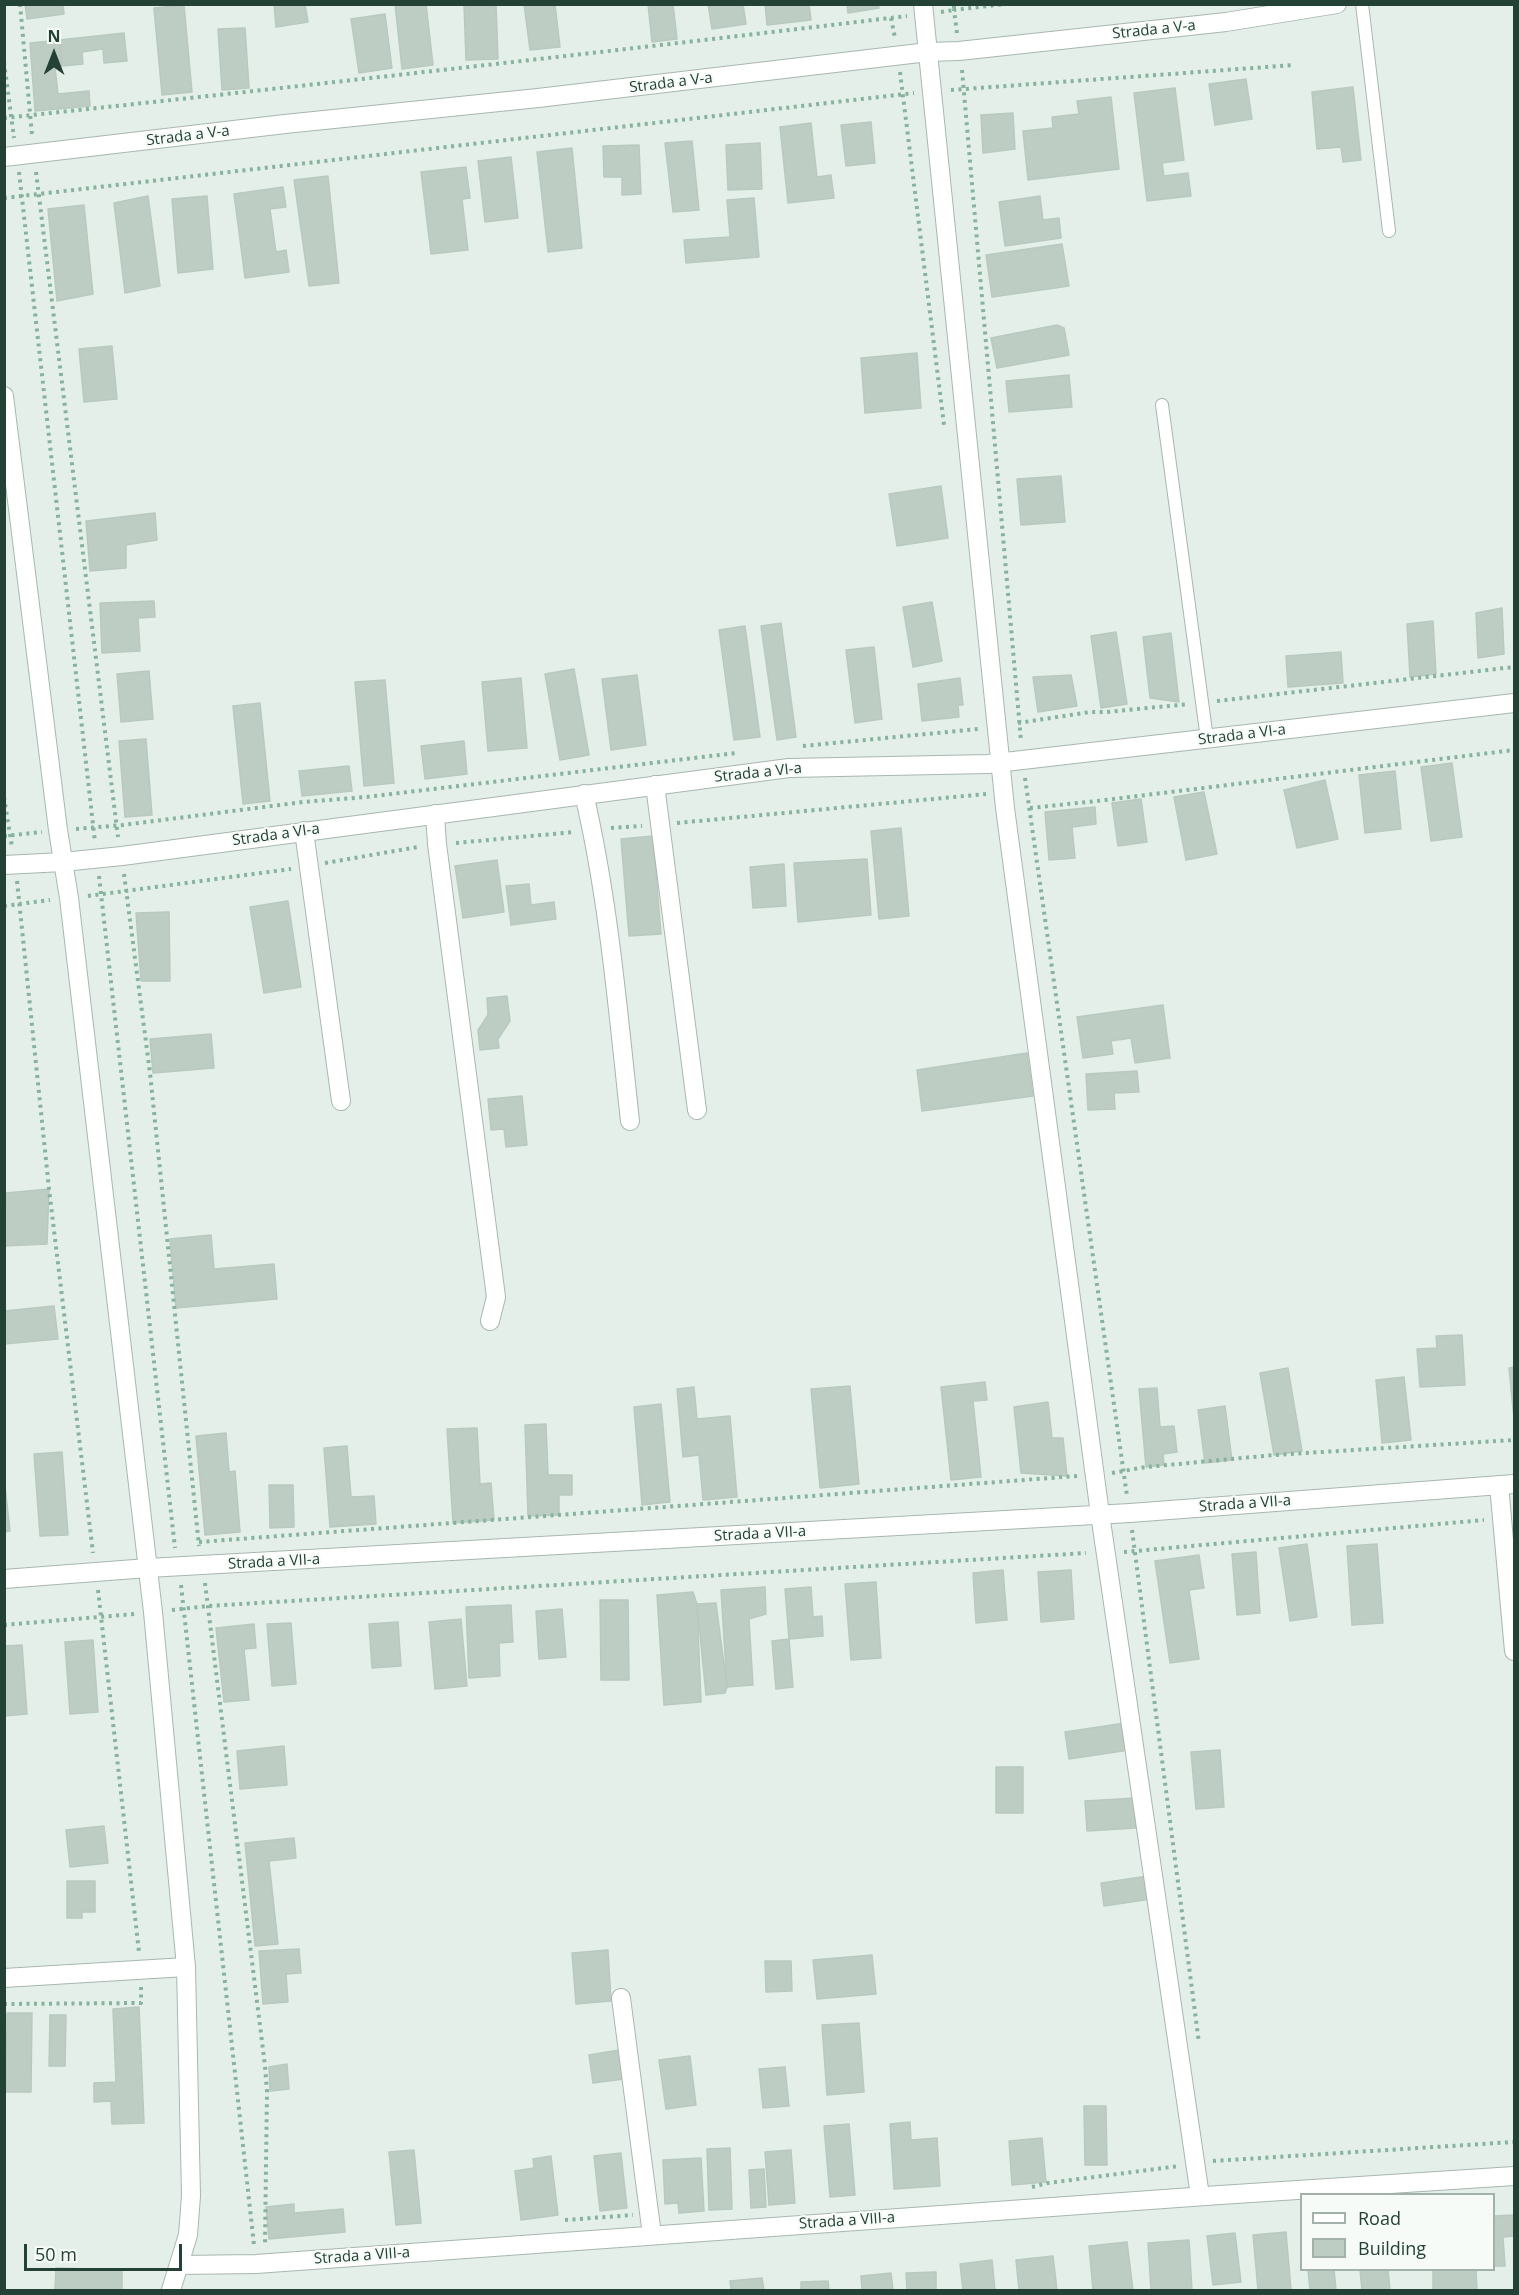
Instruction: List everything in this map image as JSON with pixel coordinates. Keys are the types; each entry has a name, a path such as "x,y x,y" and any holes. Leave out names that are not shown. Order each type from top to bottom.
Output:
{"street":[{"name":"Strada a V-a","path":"18,156 928,52 959,51 1226,22 1337,4"},
{"path":"923,9 1005,808 1100,1514 1200,2196"},
{"path":"4,396 69,898 148,1568 186,1966 190,2196 188,2235 171,2290"},
{"name":"Strada a VI-a","path":"10,864 122,856 789,768 1023,760 1515,703"},
{"path":"655,785 697,1110"},
{"path":"584,794 592,830 613,964 630,1121"},
{"path":"435,814 496,1298 490,1321"},
{"path":"304,831 341,1101"},
{"path":"1507,1484 1502,1519 1515,1651"},
{"name":"Strada a VII-a","path":"4,1579 148,1568 203,1567 1130,1513 1507,1484"},
{"path":"4,1978 186,1966"},
{"path":"621,1998 652,2235"},
{"name":"Strada a VIII-a","path":"180,2265 261,2263 1200,2196 1515,2176"}],"lane":[{"path":"1362,4 1389,231"},
{"path":"1162,405 1207,739"}],"path":[{"path":"20,4 29,116 18,156 39,193 54,302 115,826 122,856 151,1085 199,1542 267,2091 265,2244 261,2263"},
{"path":"4,118 360,80 923,9 1005,4"},
{"path":"954,7 964,88 1023,760 1136,1551 1199,2043"},
{"path":"4,62 18,156 98,858 100,895 261,2263"},
{"path":"4,198 903,93 933,93 964,88 1294,65"},
{"path":"4,906 308,866 437,844 990,794 1005,808 1029,808 1515,750"},
{"path":"4,797 10,864 18,904 51,1212 97,1573 100,1617 141,1970 141,2002 4,2004"},
{"path":"199,1542 1124,1472 1146,1467 1274,1455 1515,1440"},
{"path":"4,1625 208,1606 1136,1551 1502,1519"},
{"path":"1023,2190 1048,2183 1215,2161 1515,2142"},
{"path":"1213,2149 1220,2195"},
{"path":"556,2221 650,2214"},
{"path":"265,2244 277,2243"}],"building":[{"path":"25,4 63,4 64,14 27,19"},
{"path":"274,4 305,4 308,22 276,27"},
{"path":"395,4 426,4 433,65 402,69"},
{"path":"464,4 496,4 498,59 466,60"},
{"path":"524,4 555,4 560,47 530,50"},
{"path":"648,4 673,4 677,39 652,42"},
{"path":"708,4 743,4 746,24 712,29"},
{"path":"765,4 809,4 811,20 767,25"},
{"path":"847,4 878,4 879,8 848,13"},
{"path":"184,5 192,92 162,95 154,8"},
{"path":"385,14 392,68 359,73 351,19"},
{"path":"245,28 249,88 222,90 218,29"},
{"path":"124,33 127,61 104,63 103,49 82,52 83,64 62,66 59,40"},
{"path":"60,40 62,66 55,67 58,94 89,91 90,106 35,111 30,43"},
{"path":"1246,79 1252,119 1215,125 1209,84"},
{"path":"1353,87 1361,160 1343,162 1341,147 1317,149 1312,92"},
{"path":"1175,88 1184,160 1162,163 1164,176 1188,173 1191,196 1147,201 1134,93"},
{"path":"1111,97 1119,169 1028,180 1023,131 1053,128 1052,117 1079,114 1077,101"},
{"path":"1013,113 1015,149 983,153 981,115"},
{"path":"871,122 875,163 846,166 841,125"},
{"path":"811,123 817,177 831,175 834,198 788,203 780,127"},
{"path":"692,141 699,210 673,212 665,143"},
{"path":"760,143 762,189 728,190 726,145"},
{"path":"639,145 641,194 622,195 622,177 604,177 603,146"},
{"path":"572,148 582,248 548,252 537,152"},
{"path":"511,157 518,218 485,222 478,161"},
{"path":"466,167 470,198 462,199 468,250 431,254 421,172"},
{"path":"328,176 339,283 309,286 294,180"},
{"path":"283,187 286,207 270,209 276,252 286,250 289,272 245,278 234,194"},
{"path":"148,196 160,286 125,293 114,203"},
{"path":"207,196 213,269 178,273 172,199"},
{"path":"1040,196 1043,220 1059,218 1061,238 1005,246 999,202"},
{"path":"754,198 759,257 686,263 684,240 730,237 727,200"},
{"path":"84,205 93,294 57,301 48,209"},
{"path":"1062,244 1069,286 992,297 986,255"},
{"path":"1057,325 1064,328 1069,355 997,368 991,338"},
{"path":"112,346 117,399 84,402 79,349"},
{"path":"917,353 921,408 865,413 861,358"},
{"path":"1069,375 1072,407 1009,412 1006,381"},
{"path":"1061,476 1065,522 1021,525 1017,479"},
{"path":"941,486 948,538 897,546 889,494"},
{"path":"155,513 157,540 126,545 126,568 90,571 86,521"},
{"path":"154,601 155,617 138,618 140,651 102,653 100,603"},
{"path":"932,602 942,661 913,667 903,607"},
{"path":"1502,608 1504,654 1478,658 1476,613"},
{"path":"1433,621 1436,674 1410,677 1407,624"},
{"path":"781,623 796,737 777,740 761,626"},
{"path":"745,626 760,737 734,740 719,630"},
{"path":"1116,632 1127,704 1101,708 1091,636"},
{"path":"1171,633 1179,702 1150,698 1143,637"},
{"path":"874,647 882,719 855,723 846,650"},
{"path":"1341,652 1343,683 1288,687 1286,656"},
{"path":"574,669 589,755 560,760 545,674"},
{"path":"149,671 153,719 121,722 117,674"},
{"path":"637,675 646,745 611,750 602,679"},
{"path":"1071,675 1077,706 1038,712 1033,677"},
{"path":"521,678 527,748 488,751 482,682"},
{"path":"960,678 963,705 958,705 959,717 922,721 918,684"},
{"path":"385,680 394,783 364,786 355,682"},
{"path":"260,703 270,801 243,804 233,706"},
{"path":"146,739 152,815 125,817 119,741"},
{"path":"464,741 467,774 425,779 421,746"},
{"path":"1452,763 1462,837 1431,841 1421,767"},
{"path":"349,766 352,791 302,796 299,771"},
{"path":"1395,771 1401,829 1365,833 1359,775"},
{"path":"1325,780 1338,839 1297,848 1284,790"},
{"path":"1204,792 1217,854 1186,860 1174,797"},
{"path":"1141,799 1147,842 1118,846 1112,803"},
{"path":"1095,807 1096,824 1072,827 1075,858 1049,860 1045,812"},
{"path":"901,828 909,916 879,919 871,831"},
{"path":"653,836 661,934 629,936 621,839"},
{"path":"867,859 871,915 798,922 794,863"},
{"path":"497,860 504,912 463,918 455,866"},
{"path":"784,864 786,906 753,908 750,867"},
{"path":"529,884 531,905 554,902 556,919 511,925 506,886"},
{"path":"288,901 301,987 264,993 250,907"},
{"path":"169,912 170,981 141,981 136,913"},
{"path":"507,996 510,1021 498,1039 499,1048 480,1050 478,1030 488,1015 487,998"},
{"path":"1163,1005 1170,1058 1135,1063 1131,1038 1111,1041 1113,1054 1083,1058 1077,1017"},
{"path":"211,1034 214,1068 153,1073 150,1039"},
{"path":"1027,1053 1033,1096 922,1111 917,1070"},
{"path":"1137,1071 1139,1092 1114,1093 1115,1109 1088,1110 1086,1074"},
{"path":"522,1096 527,1145 506,1147 504,1129 491,1130 488,1099"},
{"path":"49,1189 47,1244 4,1246 6,1193"},
{"path":"211,1235 214,1269 274,1264 277,1299 176,1308 170,1239"},
{"path":"54,1306 58,1339 4,1344 4,1311"},
{"path":"1462,1335 1465,1385 1420,1387 1417,1349 1437,1348 1436,1336"},
{"path":"1514,1367 1514,1419 1509,1368"},
{"path":"1288,1368 1302,1451 1274,1455 1260,1373"},
{"path":"1404,1377 1411,1440 1382,1443 1376,1380"},
{"path":"985,1382 987,1400 973,1401 981,1477 951,1480 941,1387"},
{"path":"850,1386 859,1484 820,1488 811,1389"},
{"path":"694,1387 697,1419 730,1416 737,1497 703,1500 699,1455 683,1457 677,1389"},
{"path":"1157,1388 1160,1427 1174,1426 1177,1452 1163,1454 1164,1465 1146,1467 1139,1389"},
{"path":"1048,1402 1052,1438 1063,1438 1067,1476 1021,1473 1014,1407"},
{"path":"661,1404 670,1502 642,1505 634,1407"},
{"path":"1225,1406 1232,1460 1205,1463 1198,1410"},
{"path":"546,1424 548,1475 572,1475 572,1495 559,1495 559,1515 528,1516 525,1425"},
{"path":"477,1428 480,1484 491,1483 494,1520 453,1523 447,1429"},
{"path":"226,1433 229,1472 235,1471 240,1532 205,1535 196,1436"},
{"path":"347,1446 351,1497 374,1496 376,1524 330,1527 324,1448"},
{"path":"62,1452 68,1535 40,1536 34,1454"},
{"path":"4,1477 10,1531 4,1532"},
{"path":"269,1485 293,1485 294,1527 270,1528"},
{"path":"1307,1544 1317,1617 1290,1621 1279,1548"},
{"path":"1377,1544 1383,1623 1352,1625 1347,1546"},
{"path":"1256,1552 1260,1613 1237,1615 1232,1554"},
{"path":"1199,1555 1204,1588 1189,1590 1199,1659 1170,1663 1155,1561"},
{"path":"1003,1570 1007,1620 976,1623 973,1573"},
{"path":"1071,1570 1074,1619 1041,1622 1038,1572"},
{"path":"876,1582 881,1658 851,1660 845,1584"},
{"path":"765,1587 766,1614 749,1619 753,1685 727,1687 721,1590"},
{"path":"811,1587 813,1617 822,1616 823,1636 789,1639 785,1589"},
{"path":"693,1592 697,1604 701,1702 664,1705 657,1595"},
{"path":"600,1600 628,1600 629,1680 601,1680"},
{"path":"716,1603 727,1687 725,1693 706,1695 697,1604"},
{"path":"511,1605 513,1642 499,1643 500,1676 469,1678 466,1607"},
{"path":"562,1609 566,1657 539,1659 536,1611"},
{"path":"461,1619 467,1686 435,1689 429,1622"},
{"path":"398,1622 401,1666 372,1668 369,1624"},
{"path":"291,1623 296,1684 272,1686 267,1624"},
{"path":"254,1624 256,1648 244,1649 249,1700 224,1702 216,1628"},
{"path":"789,1639 793,1687 776,1689 772,1641"},
{"path":"93,1640 98,1712 70,1714 65,1642"},
{"path":"22,1645 27,1714 4,1716 4,1646"},
{"path":"1125,1723 1129,1750 1069,1759 1065,1732"},
{"path":"284,1746 287,1785 240,1789 237,1751"},
{"path":"1220,1750 1224,1807 1196,1809 1191,1752"},
{"path":"996,1767 1023,1767 1023,1813 996,1813"},
{"path":"1135,1798 1136,1828 1087,1831 1085,1801"},
{"path":"104,1826 108,1863 70,1867 66,1830"},
{"path":"294,1838 296,1858 269,1861 278,1944 255,1946 245,1843"},
{"path":"1148,1876 1151,1899 1104,1906 1101,1883"},
{"path":"67,1881 95,1881 95,1912 82,1912 82,1918 67,1918"},
{"path":"299,1949 301,1973 286,1974 288,2002 263,2004 259,1951"},
{"path":"608,1950 611,2001 576,2004 572,1953"},
{"path":"872,1955 876,1994 817,1999 813,1960"},
{"path":"765,1961 791,1961 792,1991 766,1992"},
{"path":"139,2007 144,2123 112,2124 111,2101 94,2102 94,2083 116,2082 113,2009"},
{"path":"7,2013 32,2013 31,2092 6,2092"},
{"path":"50,2015 66,2015 65,2066 49,2066"},
{"path":"859,2023 864,2092 827,2095 822,2025"},
{"path":"619,2050 624,2079 593,2083 589,2055"},
{"path":"690,2056 696,2105 666,2109 659,2060"},
{"path":"287,2064 289,2089 270,2091 269,2067"},
{"path":"785,2067 789,2106 763,2108 759,2069"},
{"path":"1084,2106 1106,2106 1107,2165 1085,2165"},
{"path":"910,2122 911,2140 937,2138 940,2186 894,2189 890,2124"},
{"path":"849,2124 855,2195 830,2197 824,2126"},
{"path":"1042,2138 1046,2182 1012,2185 1009,2141"},
{"path":"730,2148 732,2209 709,2210 707,2149"},
{"path":"414,2150 421,2223 396,2225 389,2152"},
{"path":"791,2150 795,2203 769,2205 765,2152"},
{"path":"621,2153 627,2208 600,2211 594,2156"},
{"path":"551,2156 558,2215 521,2220 515,2171 534,2168 533,2159"},
{"path":"701,2158 704,2211 679,2213 678,2203 665,2204 663,2160"},
{"path":"764,2169 766,2207 751,2208 749,2170"},
{"path":"294,2204 294,2213 343,2209 345,2232 269,2239 266,2207"},
{"path":"1514,2215 1514,2236 1503,2237 1505,2266 1495,2266 1495,2216"},
{"path":"1286,2232 1291,2290 1258,2290 1253,2235"},
{"path":"1235,2233 1241,2282 1213,2285 1207,2236"},
{"path":"1189,2240 1192,2290 1151,2290 1148,2243"},
{"path":"1127,2242 1133,2290 1093,2290 1089,2246"},
{"path":"1053,2256 1057,2290 1019,2290 1016,2260"},
{"path":"992,2260 995,2290 963,2290 960,2264"},
{"path":"56,2268 122,2270 122,2290 55,2290"},
{"path":"1308,2271 1334,2271 1336,2290 1310,2290"},
{"path":"1360,2271 1388,2271 1390,2290 1362,2290"},
{"path":"1433,2271 1476,2271 1477,2290 1433,2290"},
{"path":"936,2272 936,2290 907,2290 906,2273"},
{"path":"891,2273 893,2290 862,2290 861,2276"},
{"path":"762,2278 764,2290 731,2290 730,2281"},
{"path":"828,2281 829,2290 801,2290 801,2282"}]}
